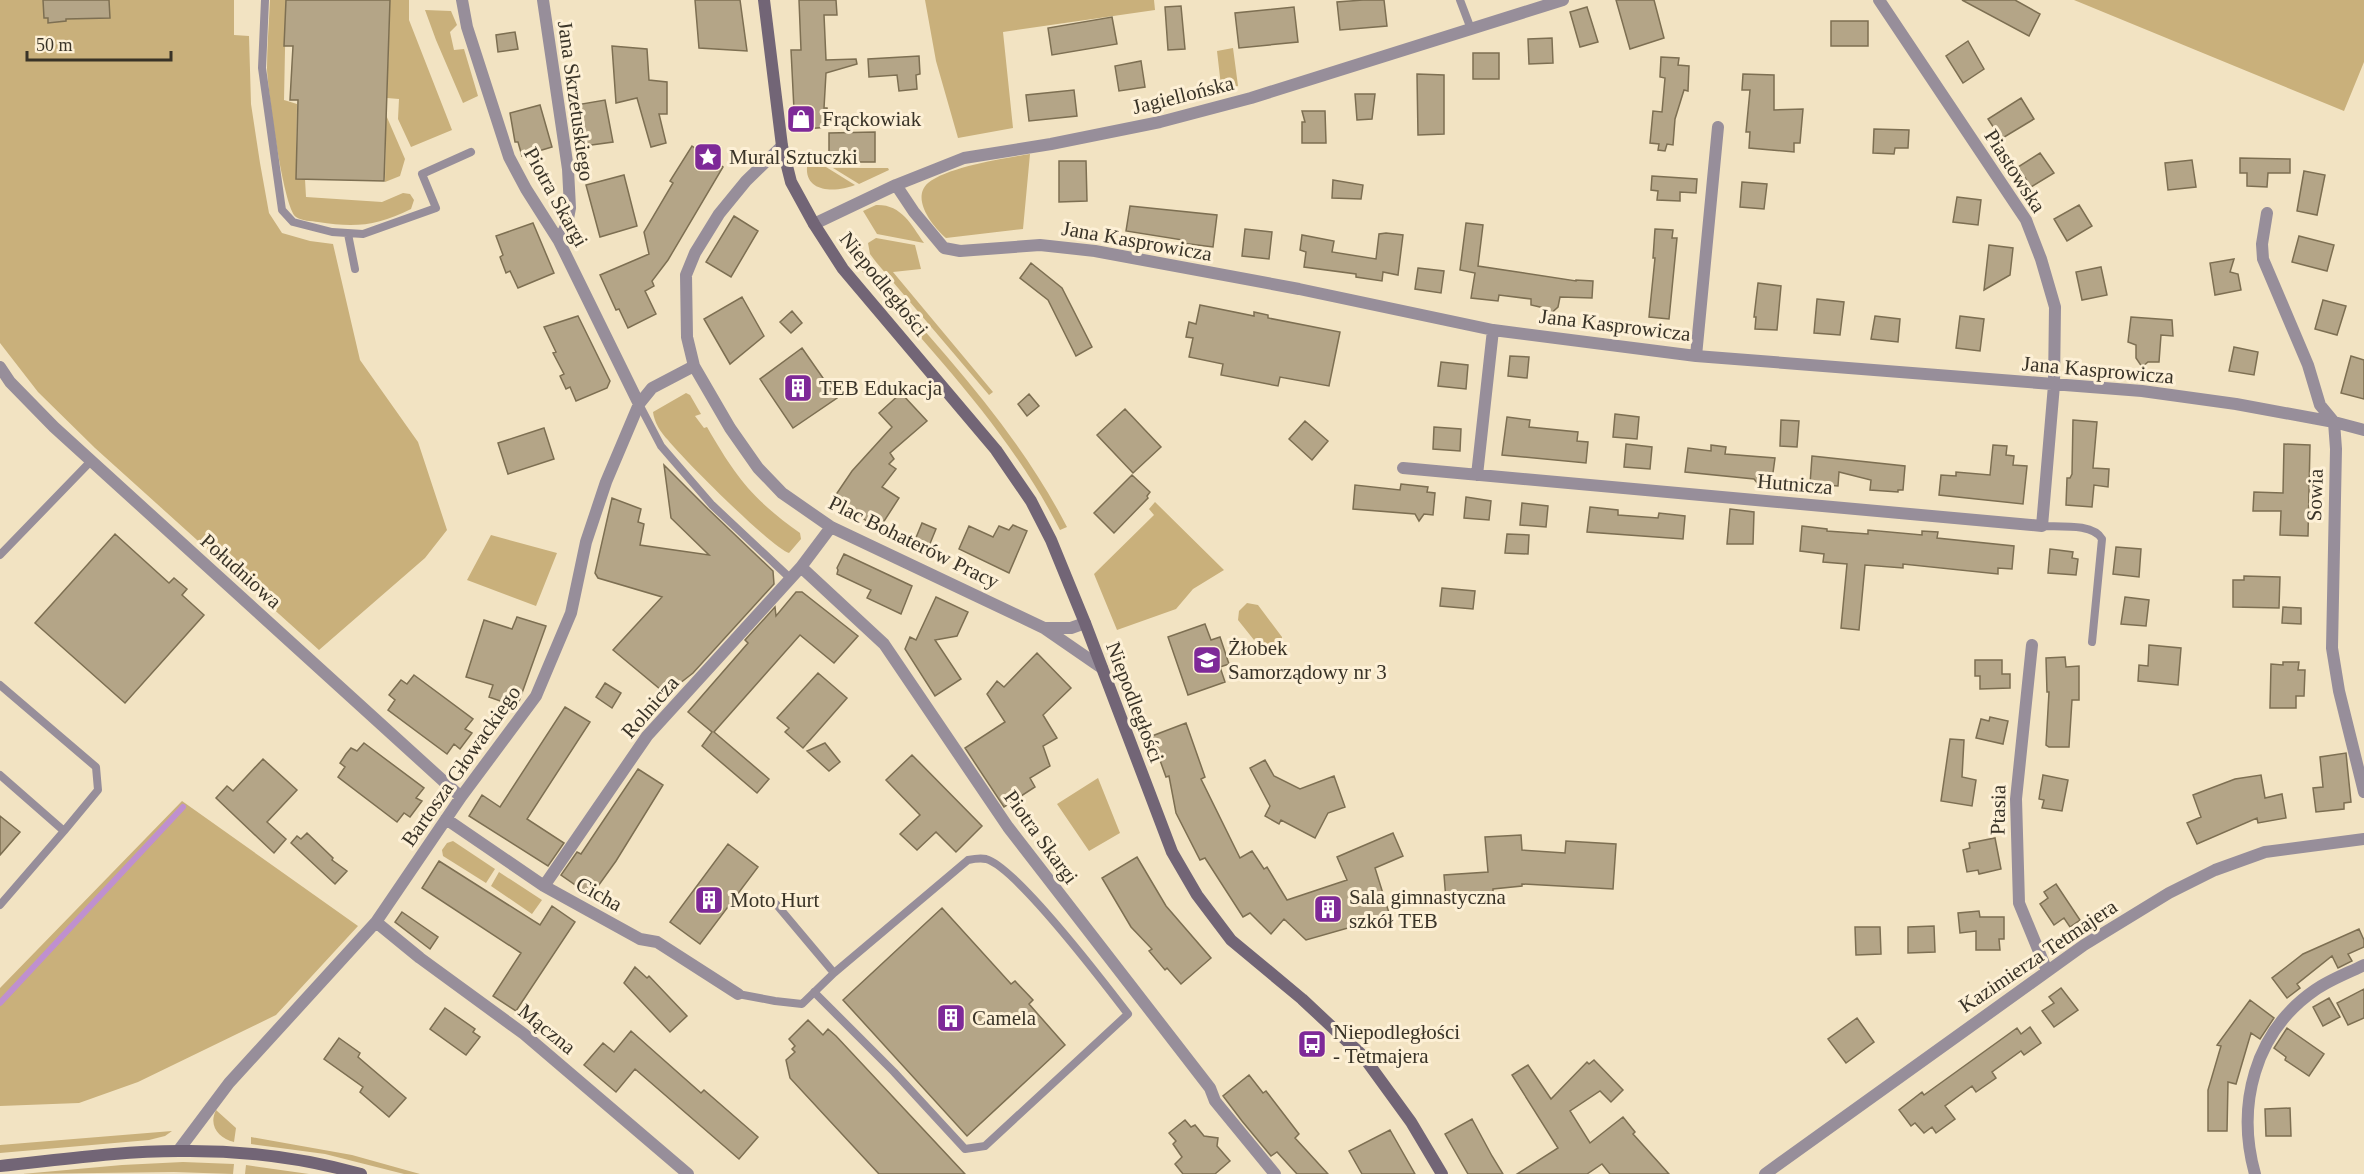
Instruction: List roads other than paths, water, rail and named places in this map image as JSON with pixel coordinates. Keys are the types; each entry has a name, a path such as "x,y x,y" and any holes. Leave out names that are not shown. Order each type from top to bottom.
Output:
{"street":[{"name":"Piotra Skargi","path":"462,0 467,27 509,157 559,241 639,404"},
{"name":"Jana Skrzetuskiego","path":"543,0 568,169 570,208 567,224 559,241"},
{"name":"Niepodległości","path":"764,0 782,146 791,182 813,224 843,269 1002,458 1031,501 1051,540 1085,623 1172,852 1197,895 1231,940 1302,999 1362,1056 1411,1122 1442,1174"},
{"name":"Jagiellońska","path":"813,224 896,185 964,158 1051,144 1160,122 1251,98 1563,0"},
{"name":"Piastowska","path":"1879,0 2026,220 2041,259 2055,307 2055,385"},
{"path":"1696,356 1718,127"},
{"name":"Plac Bohaterów Pracy","path":"782,146 746,181 719,214 695,253 686,275 687,337 694,366 730,428 758,468 782,493 831,527 1044,628 1102,668"},
{"name":"Jana Kasprowicza","path":"896,185 914,212 944,248 960,251 1040,245 1095,252 1299,289 1493,330 1696,356 2142,391 2236,404 2334,422 2364,430"},
{"name":"Sowia","path":"2267,213 2262,244 2263,259 2308,365 2320,405 2334,422 2336,449 2332,648 2339,691 2364,792"},
{"path":"1477,475 1493,330"},
{"name":"Bartosza Głowackiego","path":"178,1151 229,1083 376,922 461,797 536,696 571,613 586,542 606,482 639,404 652,388 694,366"},
{"name":"Południowa","path":"0,367 54,428 461,797"},
{"path":"2042,526 2055,385"},
{"name":"Hutnicza","path":"1403,468 2042,526"},
{"path":"801,567 831,527"},
{"name":"Piotra Skargi","path":"801,567 884,644 1015,836 1210,1088 1215,1101 1275,1174"},
{"name":"Rolnicza","path":"544,886 647,736 801,567"},
{"name":"Plac Bohaterów Pracy","path":"1044,628 1071,628 1085,623"},
{"name":"Ptasia","path":"2032,645 2016,799 2019,903 2047,971"},
{"name":"Cicha","path":"446,819 544,886 640,939 657,942 738,994"},
{"name":"Kazimierza Tetmajera","path":"1765,1174 2084,945 2169,893 2215,870 2265,852 2364,839"},
{"name":"Mączna","path":"376,922 420,958 524,1034 688,1174"},
{"path":"2255,1174 2247,1129 2248,1096 2256,1065 2268,1038 2288,1013 2315,990 2364,965"},
{"path":"0,1166 178,1151 248,1154 310,1163 361,1174"}],"lane":[{"path":"265,0 262,69 282,210 293,222 348,234 363,234 379,230 436,207 422,174 471,152"},
{"path":"1460,0 1471,29"},
{"path":"348,234 355,269"},
{"path":"639,404 661,446 712,505 791,579"},
{"path":"0,555 91,461"},
{"path":"2042,526 2090,530 2099,533 2102,539 2092,642"},
{"path":"0,685 96,767 98,790 0,904"},
{"path":"0,775 64,831"},
{"path":"738,994 775,1002 802,1004 814,992 834,973 968,860 986,859 999,866 1022,886 1090,964 1128,1014 985,1146 965,1149 814,992"},
{"path":"776,904 834,973"}],"waterway":[{"path":"0,1003 183,807"}],"place":[{"name":"Frąckowiak","path":"801,119"},
{"name":"Mural Sztuczki","path":"708,157"},
{"name":"TEB Edukacja","path":"798,388"},
{"name":"Żłobek Samorządowy nr 3","path":"1207,660"},
{"name":"Moto Hurt","path":"709,900"},
{"name":"Sala gimnastyczna szkół TEB","path":"1328,909"},
{"name":"Camela","path":"951,1018"},
{"name":"Niepodległości - Tetmajera","path":"1312,1044"}]}
